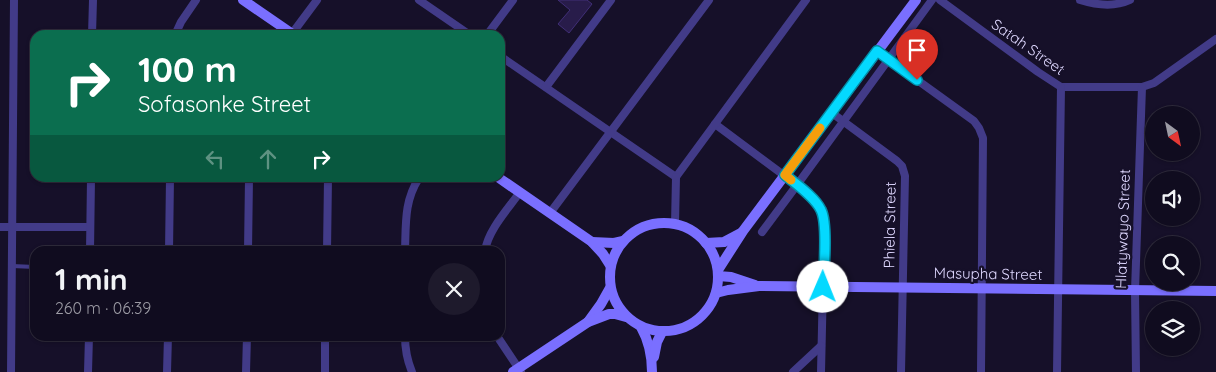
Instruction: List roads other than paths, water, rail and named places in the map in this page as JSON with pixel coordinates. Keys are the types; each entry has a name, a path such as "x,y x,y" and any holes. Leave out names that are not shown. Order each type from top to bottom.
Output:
{"main road":[{"path":"243,0 285,30"},
{"path":"718,273 743,231 916,0"},
{"path":"505,182 592,242 610,265"},
{"path":"517,371 588,322 609,314 627,318 641,327 662,332 680,329 695,321 708,309 716,293 718,273 714,257 699,236 688,228 675,224 661,223 647,226 634,232 623,241 610,265 609,277 614,299 619,309 627,318"},
{"path":"706,244 724,242 743,231"},
{"path":"592,242 614,243 623,241"},
{"name":"Masupha Street","path":"718,273 759,286"},
{"name":"Masupha Street","path":"716,293 759,286 1216,292"},
{"path":"588,322 610,288"},
{"path":"641,327 647,339 652,368"},
{"path":"652,368 657,342 662,332"}],"street":[{"path":"11,372 14,0"},
{"path":"92,30 93,0"},
{"path":"177,30 196,0"},
{"path":"296,30 317,0"},
{"path":"419,0 463,30"},
{"path":"491,30 513,0"},
{"path":"546,87 610,0"},
{"path":"550,213 708,0"},
{"path":"675,224 676,177 806,0"},
{"path":"762,232 932,0"},
{"name":"Satah Street","path":"940,0 1061,87 1142,87 1154,83 1216,39"},
{"path":"1080,0 1095,4 1107,4 1130,0"},
{"path":"877,51 974,122 981,134 983,143 981,372"},
{"path":"505,59 676,177"},
{"path":"1056,372 1061,87"},
{"name":"Hlatywayo Street","path":"1136,372 1135,291 1142,87"},
{"name":"Phiela Street","path":"832,113 897,161 904,170 901,372"},
{"path":"715,124 798,185 821,210 824,238 821,372"},
{"path":"90,246 91,182"},
{"path":"169,246 170,182"},
{"path":"248,246 249,182"},
{"path":"327,246 328,182"},
{"path":"405,246 406,212 411,192 417,182"},
{"path":"486,246 492,232 520,192"},
{"path":"0,227 90,227"},
{"path":"88,372 89,341"},
{"path":"167,372 168,341"},
{"path":"246,372 247,341"},
{"path":"325,341 325,372"},
{"path":"405,341 407,360 412,372"},
{"path":"500,341 517,371"},
{"path":"792,372 821,346"}],"lane":[{"path":"12,266 30,268"}]}
